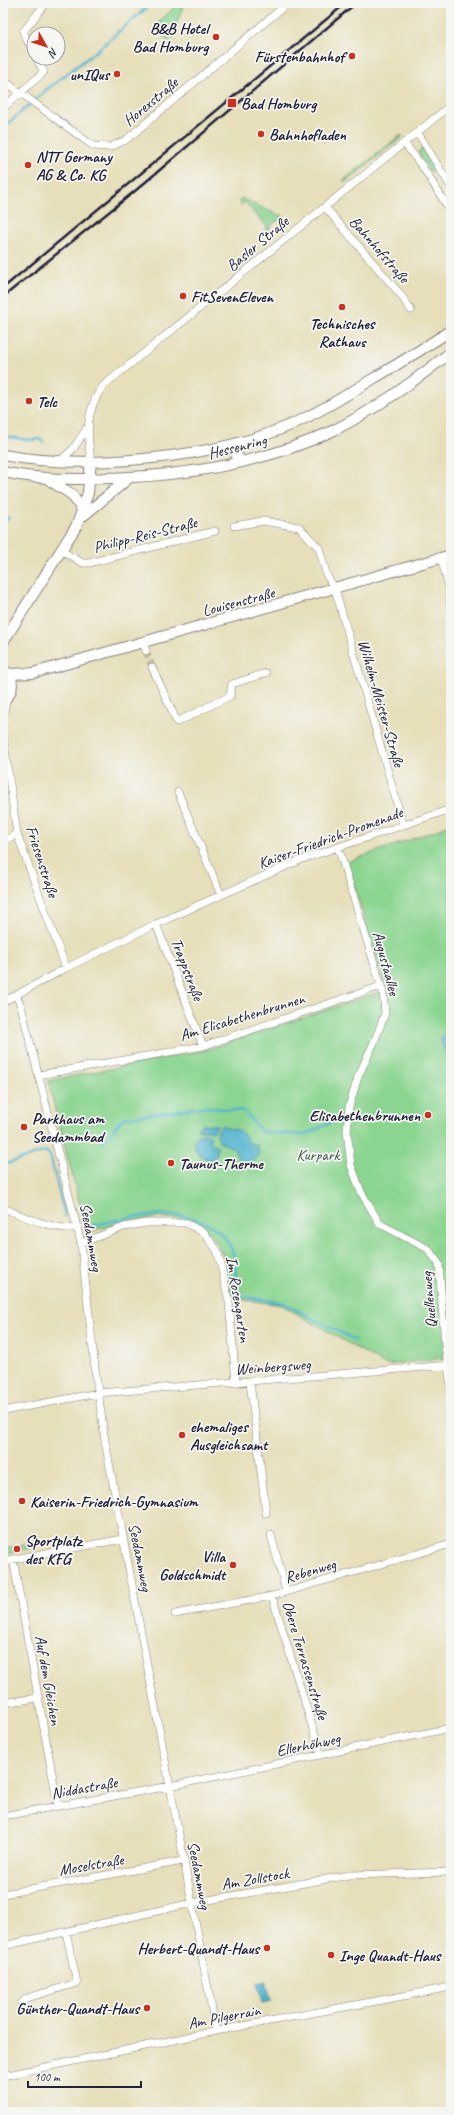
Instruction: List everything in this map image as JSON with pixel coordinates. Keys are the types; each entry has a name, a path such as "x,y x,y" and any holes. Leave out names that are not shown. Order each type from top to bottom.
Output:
{"street":[{"path":"28,26 46,3"},
{"name":"Horexstraße","path":"3,80 93,146 101,148 117,145 288,3"},
{"path":"26,28 23,32 26,38"},
{"path":"3,108 44,72 41,66"},
{"name":"Basler Straße","path":"91,461 87,428 89,413 93,401 102,386 405,144 451,105"},
{"path":"418,133 451,187"},
{"path":"405,144 430,178 451,212"},
{"path":"430,178 441,169"},
{"name":"Bahnhofstraße","path":"325,207 400,294 411,310"},
{"name":"Hessenring","path":"3,455 91,461 166,456 235,444 298,421 345,396 451,330"},
{"name":"Hessenring","path":"3,472 46,479 129,478 185,473 241,462 307,442 344,425 386,400 451,352"},
{"path":"61,460 73,449 87,428"},
{"path":"235,444 234,451 241,462"},
{"path":"3,642 62,551 82,514 88,493 91,461"},
{"path":"82,514 129,478"},
{"path":"46,479 71,494 82,514"},
{"path":"234,526 263,521 273,521 299,527 319,548 327,576 335,589"},
{"name":"Philipp-Reis-Straße","path":"62,551 83,563 89,563 215,532"},
{"path":"446,557 451,609"},
{"name":"Louisenstraße","path":"6,672 33,673 144,647 446,557"},
{"name":"Wilhelm-Meister-Straße","path":"335,589 404,824"},
{"path":"152,667 177,722 230,696 232,684 266,673"},
{"path":"3,715 12,679 6,672"},
{"name":"Louisenstraße","path":"7,696 33,673"},
{"name":"Friesenstraße","path":"3,734 17,834 66,968"},
{"path":"178,792 221,895"},
{"name":"Kaiser-Friedrich-Promenade","path":"3,1002 66,968 156,924 300,860 404,824 451,810"},
{"path":"3,841 17,834"},
{"name":"Augustaallee","path":"338,847 381,986 385,1013 375,1040 358,1077 349,1107"},
{"name":"Trappstraße","path":"156,924 203,1046"},
{"name":"Am Elisabethenbrunnen","path":"39,1075 203,1046 381,986"},
{"name":"Seedammweg","path":"16,995 21,1006 78,1227 98,1393 123,1539 216,2031"},
{"name":"Quellenweg","path":"349,1107 347,1131 351,1165 361,1192 380,1224 428,1249 439,1264 451,1387"},
{"path":"3,1208 48,1224 71,1230 78,1227"},
{"name":"Im Rosengarten","path":"81,1243 124,1227 146,1223 186,1223 204,1233 217,1250 229,1302 236,1383"},
{"name":"Weinbergsweg","path":"3,1411 98,1393 450,1365"},
{"path":"250,1382 266,1513"},
{"name":"Obere Terrassenstraße","path":"271,1535 286,1591"},
{"path":"3,1561 123,1539"},
{"name":"Rebenweg","path":"175,1614 272,1596 451,1544"},
{"name":"Auf dem Gleichen","path":"13,1559 58,1806"},
{"name":"Obere Terrassenstraße","path":"272,1596 321,1756"},
{"path":"3,1703 38,1698"},
{"name":"Ellerhöhweg","path":"170,1786 451,1728"},
{"name":"Niddastraße","path":"3,1816 170,1786"},
{"name":"Moselstraße","path":"3,1894 183,1861"},
{"name":"Am Zollstock","path":"3,1946 192,1903 350,1875 451,1872"},
{"path":"21,2004 27,1998 77,1983 66,1932"},
{"name":"Am Pilgerrain","path":"3,2076 216,2031 451,1987"}],"green space":[{"path":"179,3 184,3 177,23 175,37 167,41 155,26"},
{"path":"401,135 402,137 347,181 343,182 345,179"},
{"path":"423,148 435,168 430,172 418,152"},
{"path":"241,198 278,215 282,215 284,218 270,226 268,231 264,231 267,227 245,202 241,205 239,201"},
{"name":"Kurpark","path":"451,825 451,1357 386,1365 282,1305 231,1298 226,1265 222,1253 208,1232 194,1223 177,1219 159,1218 140,1220 87,1232 48,1081 206,1050 386,990 347,862"},
{"name":"Sportplatz des KFG","path":"30,1544 31,1548 3,1554 3,1549"}],"water":[{"path":"451,1034 451,1052 446,1054 440,1038"},
{"path":"202,1124 218,1125 213,1132 210,1130 197,1130"},
{"path":"222,1125 230,1129 238,1130 248,1142 257,1145 259,1154 251,1163 241,1162 233,1148 220,1142 216,1133"},
{"path":"207,1134 210,1136 211,1143 217,1147 217,1154 213,1159 207,1160 197,1152 193,1141 198,1135"},
{"path":"266,1981 271,2001 262,2003 257,1983"}],"waterway":[{"path":"3,128 46,90 94,53 152,3"},
{"path":"3,436 28,440 41,439 44,443"},
{"path":"3,525 9,517"},
{"path":"100,1142 104,1141 123,1118 203,1107 244,1111 262,1132 305,1135 334,1121"},
{"path":"3,1165 47,1152 50,1155 65,1216"},
{"path":"88,1227 144,1216 184,1216 203,1221 218,1231 230,1245 234,1257 240,1296 283,1303 355,1340"}],"tunnel":[{"path":"146,651 152,667"}],"railway":[{"path":"3,288 346,3"},
{"path":"3,297 135,191 356,3"}],"place":[{"name":"B&B Hotel Bad Homburg","path":"216,37"},
{"name":"Fürstenbahnhof","path":"352,56"},
{"name":"unIQus","path":"117,74"},
{"name":"Bad Homburg","path":"232,103"},
{"name":"Bahnhofladen","path":"261,134"},
{"name":"NTT Germany AG & Co. KG","path":"28,165"},
{"name":"FitSevenEleven","path":"183,296"},
{"name":"Technisches Rathaus","path":"342,307"},
{"name":"Telc","path":"29,401"},
{"name":"Elisabethenbrunnen","path":"428,1115"},
{"name":"Parkhaus am Seedammbad","path":"24,1127"},
{"name":"Taunus-Therme","path":"171,1163"},
{"name":"ehemaliges Ausgleichsamt","path":"182,1435"},
{"name":"Kaiserin-Friedrich-Gymnasium","path":"22,1501"},
{"name":"Sportplatz des KFG","path":"17,1549"},
{"name":"Villa Goldschmidt","path":"233,1565"},
{"name":"Herbert-Quandt-Haus","path":"267,1948"},
{"name":"Inge Quandt-Haus","path":"331,1955"},
{"name":"Günther-Quandt-Haus","path":"147,2008"}]}
